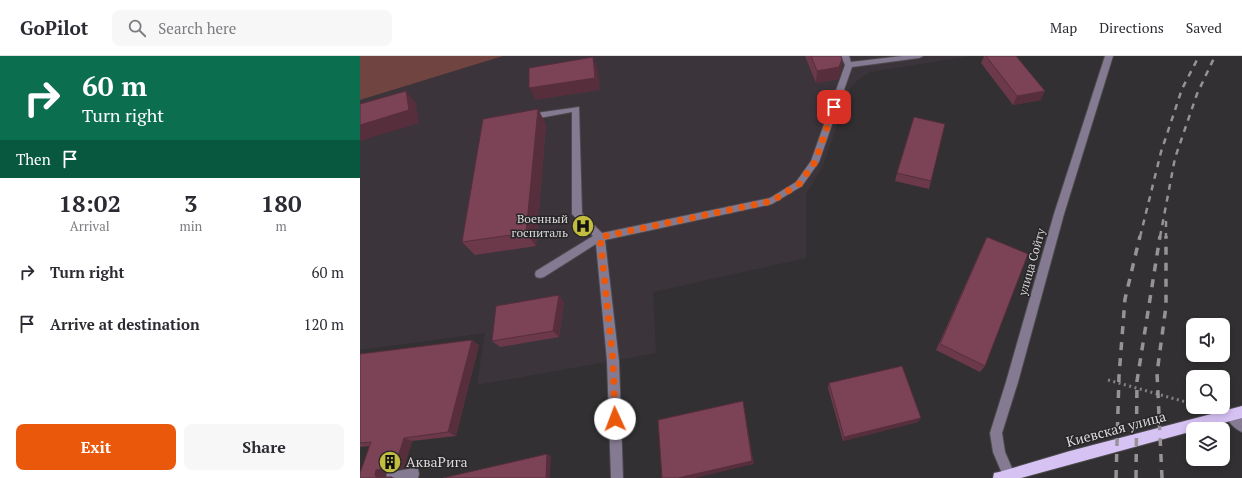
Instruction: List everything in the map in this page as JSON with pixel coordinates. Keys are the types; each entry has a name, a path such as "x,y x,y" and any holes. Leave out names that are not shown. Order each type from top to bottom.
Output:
{"main road":[{"name":"Киевская улица","path":"1004,477 1070,457 1236,414"}],"street":[{"path":"540,274 600,237 772,201 799,184 815,162 849,66 845,56"},
{"path":"849,66 920,56"},
{"name":"улица Сойту","path":"1004,477 996,432 1014,375 1059,214 1109,56"},
{"path":"521,118 576,109 577,214 600,237 613,361 617,478"},
{"path":"1236,414 1242,426"},
{"path":"392,478 413,474 412,478"}],"path":[{"path":"1108,380 1186,402"}],"shaded area":[{"path":"360,56 503,56 360,100"},
{"name":"Военный госпиталь","path":"503,56 971,56 870,72 859,79 850,88 823,166 806,194 806,258 653,292 656,353 477,385 485,333 360,350 360,100"}],"building":[{"path":"811,56 841,56 842,59 839,67 817,71"},
{"path":"986,56 1016,56 1045,91 1017,96"},
{"path":"593,57 595,78 529,88 529,68"},
{"path":"406,91 409,110 360,125 360,104"},
{"path":"538,109 526,233 462,242 483,119"},
{"path":"914,117 945,124 931,181 897,173"},
{"path":"987,237 1028,254 985,366 940,344"},
{"path":"559,295 553,331 492,341 496,306"},
{"path":"472,340 448,432 404,438 395,466 376,470 376,477 392,477 391,478 360,478 360,473 371,442 360,443 360,354"},
{"path":"902,366 921,418 844,437 829,383"},
{"path":"743,401 752,461 678,478 662,478 658,420"},
{"path":"547,454 546,478 443,478"}],"railway":[{"path":"1140,237 1161,152 1182,89 1199,56"},
{"path":"1160,237 1175,158 1197,94 1215,56"},
{"path":"1162,478 1157,373 1166,306 1166,221"},
{"path":"1116,478 1119,376 1125,299 1140,236"},
{"path":"1136,478 1137,381 1160,236"}],"place":[{"name":"Военный госпиталь","path":"583,226"},
{"name":"АкваРига","path":"390,462"}],"route":[{"path":"615,419 613,361 600,237 772,201 799,184 815,162 834,107"}]}
